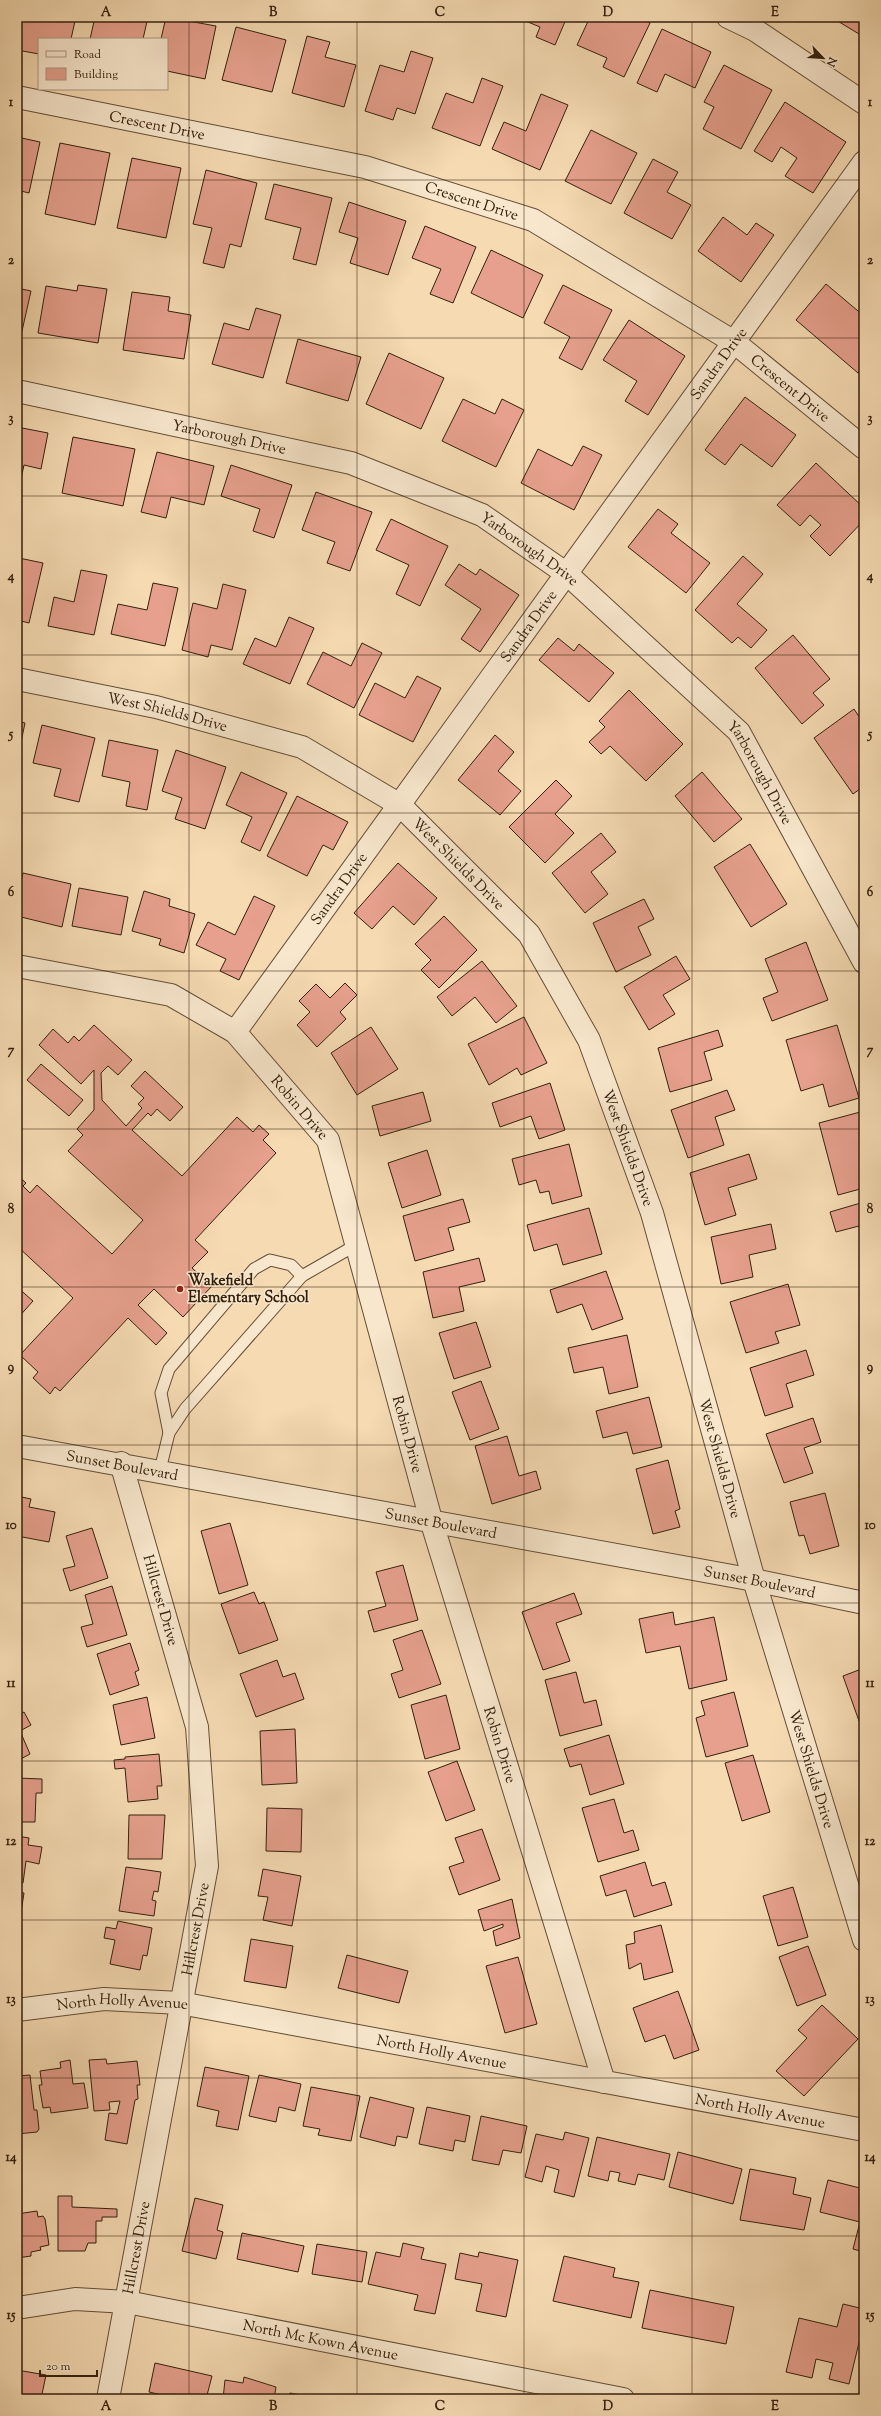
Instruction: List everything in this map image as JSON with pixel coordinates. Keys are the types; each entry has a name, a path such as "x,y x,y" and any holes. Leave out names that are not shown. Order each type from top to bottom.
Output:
{"street":[{"path":"728,17 755,30 864,103"},
{"name":"Crescent Drive","path":"17,97 365,167 533,220 734,342 864,448"},
{"name":"Sandra Drive","path":"235,1032 864,162"},
{"name":"Yarborough Drive","path":"17,390 351,463 482,515 567,574 739,732 864,962"},
{"name":"West Shields Drive","path":"17,679 156,707 302,747 400,805 529,934 589,1040 652,1213 754,1580 864,1940"},
{"name":"Robin Drive","path":"17,966 171,996 235,1032 328,1140 431,1520 604,2082"},
{"name":"Sunset Boulevard","path":"17,1446 121,1463 431,1520 754,1580 864,1603"},
{"name":"Hillcrest Drive","path":"108,2399 127,2302 180,2003 207,1866 197,1727 121,1463"},
{"name":"North Holly Avenue","path":"17,2010 104,2000 180,2003 864,2130"},
{"name":"North Mc Kown Avenue","path":"17,2308 75,2299 127,2302 623,2399"}],"lane":[{"path":"160,1470 169,1434 185,1409 302,1276 356,1245"},
{"path":"169,1434 161,1393 169,1370 254,1269 270,1260 291,1265 302,1276"}],"building":[{"path":"17,17 56,17 75,21 71,38 38,38 38,54 17,50"},
{"path":"95,17 148,17 143,38 90,38"},
{"path":"166,17 216,26 205,79 168,71 168,38 161,38"},
{"path":"516,17 567,17 555,45 536,37 540,27"},
{"path":"590,17 638,17 650,23 624,77 603,67 607,58 577,45"},
{"path":"831,17 864,17 864,37"},
{"path":"236,27 286,40 272,92 222,80"},
{"path":"662,29 711,52 695,88 665,74 657,92 637,83"},
{"path":"307,36 330,42 325,57 356,65 344,107 292,93"},
{"path":"411,51 433,58 415,114 397,108 393,120 365,111 380,65 404,72"},
{"path":"724,65 772,90 741,149 703,129 714,107 704,102"},
{"path":"482,78 503,86 480,146 432,128 446,93 473,103"},
{"path":"541,94 568,105 540,170 492,149 504,122 526,131"},
{"path":"785,102 846,142 813,193 785,176 797,158 781,147 772,162 754,151"},
{"path":"591,130 637,153 611,204 565,181"},
{"path":"17,137 40,142 29,193 17,190"},
{"path":"60,143 110,153 95,225 45,214"},
{"path":"132,158 181,168 166,238 117,228"},
{"path":"653,159 678,172 667,192 691,205 672,239 624,213"},
{"path":"206,170 257,183 241,247 230,244 224,268 203,263 212,228 193,224"},
{"path":"274,184 332,198 316,265 293,259 301,228 265,219"},
{"path":"349,202 406,221 388,275 350,263 358,238 339,232"},
{"path":"723,217 747,235 756,223 774,235 741,282 698,251"},
{"path":"425,226 476,247 453,303 430,294 441,269 412,258"},
{"path":"491,250 543,275 523,318 471,293"},
{"path":"826,284 864,316 864,365 858,373 796,320"},
{"path":"78,285 107,289 98,343 38,333 46,286 77,291"},
{"path":"563,285 612,310 582,370 559,358 570,337 544,323"},
{"path":"17,288 31,291 22,331 17,330"},
{"path":"132,292 170,297 168,311 191,315 184,359 123,350"},
{"path":"256,308 281,315 263,378 212,364 224,323 249,330"},
{"path":"629,320 685,356 648,415 625,401 637,381 603,360"},
{"path":"298,339 361,357 348,401 286,383"},
{"path":"389,353 444,378 421,429 366,404"},
{"path":"745,397 796,435 772,467 741,444 725,465 705,450"},
{"path":"463,399 495,414 502,399 524,410 496,467 442,441"},
{"path":"17,427 48,433 41,469 24,465 17,497"},
{"path":"73,437 135,449 123,506 62,493"},
{"path":"583,446 602,455 574,510 521,483 538,449 572,466"},
{"path":"157,452 214,466 204,505 171,497 166,518 141,512"},
{"path":"816,463 864,508 864,520 830,556 810,536 821,525 810,515 800,526 777,505"},
{"path":"231,465 292,485 274,538 253,531 260,509 221,496"},
{"path":"316,492 372,512 350,571 327,563 335,542 302,530"},
{"path":"658,509 678,524 671,533 710,563 686,593 628,547"},
{"path":"391,519 448,546 420,606 396,594 409,565 376,550"},
{"path":"743,556 763,574 737,604 767,630 751,648 738,637 732,643 695,610"},
{"path":"19,558 43,563 29,623 17,620 17,566"},
{"path":"459,564 476,575 480,569 519,595 480,652 461,639 481,609 445,585"},
{"path":"81,570 107,575 94,635 48,626 54,597 74,602"},
{"path":"153,583 178,588 165,646 111,634 118,604 147,610"},
{"path":"223,584 246,590 232,650 211,645 208,657 182,650 193,603 217,609"},
{"path":"289,617 314,628 290,684 243,664 255,638 276,647"},
{"path":"793,635 830,679 813,693 824,705 802,724 755,668"},
{"path":"558,638 574,651 579,644 614,673 589,702 539,660"},
{"path":"362,643 382,653 354,708 307,684 323,652 351,666"},
{"path":"417,676 441,688 413,742 359,715 375,683 405,698"},
{"path":"629,690 683,744 646,781 610,746 601,754 589,742 605,727 599,721"},
{"path":"854,709 864,724 864,786 853,794 814,738"},
{"path":"17,721 25,723 17,761"},
{"path":"42,725 95,738 79,802 54,796 61,769 33,763"},
{"path":"495,735 514,752 498,771 521,791 500,815 458,780"},
{"path":"109,740 158,750 147,810 126,806 130,782 102,776"},
{"path":"176,750 226,767 205,829 175,819 182,798 162,791"},
{"path":"241,772 287,793 260,851 241,842 252,817 226,805"},
{"path":"702,772 742,819 714,842 675,796"},
{"path":"556,780 572,796 555,814 574,833 545,863 509,827"},
{"path":"297,796 348,822 333,850 323,845 307,876 267,856"},
{"path":"601,833 616,852 591,872 608,894 585,913 552,873"},
{"path":"750,844 787,904 751,927 714,867"},
{"path":"398,863 437,898 414,925 393,906 372,929 354,913"},
{"path":"23,873 71,884 62,927 17,916 17,899"},
{"path":"79,888 128,897 121,935 72,926"},
{"path":"144,891 170,899 169,906 195,914 184,953 159,945 161,939 132,931"},
{"path":"254,896 275,906 239,980 220,971 226,959 196,945 208,922 235,935"},
{"path":"644,899 654,919 638,927 651,955 616,972 593,923"},
{"path":"444,916 477,950 439,988 421,970 431,960 415,944"},
{"path":"806,942 828,1000 772,1021 763,998 778,992 765,959"},
{"path":"676,956 690,979 663,995 675,1014 649,1030 624,987"},
{"path":"482,961 517,1006 496,1023 475,997 452,1016 437,997"},
{"path":"345,983 357,995 340,1012 346,1019 317,1047 297,1025 310,1012 299,1001 316,984 330,998"},
{"path":"524,1017 547,1063 521,1075 517,1068 489,1085 468,1044"},
{"name":"Wakefield Elementary School","path":"94,1025 132,1060 118,1075 108,1066 101,1073 102,1100 126,1126 142,1108 138,1104 144,1098 131,1086 145,1071 183,1107 170,1121 157,1109 151,1116 148,1113 132,1130 182,1176 237,1117 253,1132 259,1125 269,1134 263,1140 276,1153 195,1240 208,1252 192,1268 212,1286 183,1317 154,1289 138,1305 167,1333 156,1345 128,1318 60,1391 55,1387 50,1394 33,1378 38,1372 20,1355 73,1298 17,1246 17,1175 26,1183 23,1186 30,1193 37,1185 112,1254 143,1220 68,1151 83,1135 77,1129 94,1110 94,1070 81,1084 39,1045 53,1029 68,1043 74,1036 79,1041"},
{"path":"837,1025 859,1098 829,1107 823,1084 801,1091 786,1040"},
{"path":"371,1027 398,1069 357,1095 331,1053"},
{"path":"718,1030 723,1046 704,1052 712,1080 670,1092 658,1048"},
{"path":"41,1064 83,1100 69,1116 27,1080"},
{"path":"550,1083 565,1130 539,1139 531,1116 500,1127 492,1103"},
{"path":"727,1090 735,1110 715,1117 724,1145 688,1158 671,1110"},
{"path":"423,1092 431,1121 380,1136 372,1106"},
{"path":"864,1111 864,1188 838,1195 819,1123"},
{"path":"569,1144 582,1196 552,1204 549,1191 540,1193 536,1180 519,1185 512,1159"},
{"path":"427,1150 441,1195 402,1208 388,1163"},
{"path":"749,1154 757,1179 728,1188 736,1215 705,1225 690,1173"},
{"path":"463,1199 470,1222 448,1228 454,1250 415,1261 403,1216"},
{"path":"864,1202 864,1245 859,1226 836,1232 830,1212"},
{"path":"589,1208 602,1254 563,1265 557,1244 534,1251 527,1225"},
{"path":"771,1224 776,1249 749,1255 753,1277 721,1284 711,1237"},
{"path":"479,1258 485,1281 459,1287 464,1311 433,1318 423,1272"},
{"path":"606,1271 623,1319 592,1330 582,1304 557,1313 550,1290"},
{"path":"788,1284 800,1325 775,1332 779,1343 746,1353 730,1302"},
{"path":"17,1287 33,1301 17,1319"},
{"path":"476,1322 491,1367 454,1379 439,1333"},
{"path":"627,1335 638,1387 609,1394 603,1367 574,1373 568,1348"},
{"path":"806,1350 814,1375 786,1384 793,1407 765,1416 750,1368"},
{"path":"481,1381 499,1429 470,1440 452,1392"},
{"path":"649,1397 662,1447 633,1454 627,1432 603,1438 596,1411"},
{"path":"813,1418 821,1442 804,1448 813,1473 784,1483 766,1434"},
{"path":"507,1436 519,1476 536,1471 541,1489 492,1504 475,1446"},
{"path":"668,1460 680,1509 675,1511 680,1527 653,1534 636,1469"},
{"path":"825,1493 839,1546 810,1554 804,1535 799,1536 790,1502"},
{"path":"17,1496 31,1499 29,1507 55,1512 49,1542 17,1536"},
{"path":"230,1523 248,1585 219,1594 201,1531"},
{"path":"92,1528 108,1578 70,1591 63,1569 75,1566 66,1536"},
{"path":"403,1565 418,1620 374,1632 368,1611 386,1606 376,1572"},
{"path":"112,1586 127,1635 87,1647 81,1627 93,1624 85,1595"},
{"path":"254,1592 259,1604 264,1602 278,1640 239,1654 221,1604"},
{"path":"574,1593 582,1614 556,1623 570,1661 543,1670 522,1612"},
{"path":"673,1612 675,1625 714,1617 727,1680 689,1689 680,1646 646,1653 639,1619"},
{"path":"422,1630 441,1684 399,1698 391,1674 403,1670 393,1640"},
{"path":"130,1643 139,1670 135,1672 139,1685 110,1695 97,1654"},
{"path":"277,1660 283,1677 295,1673 304,1699 256,1717 240,1674"},
{"path":"864,1668 864,1719 859,1721 843,1676"},
{"path":"576,1672 584,1703 596,1700 602,1725 560,1736 545,1680"},
{"path":"734,1692 748,1746 706,1757 696,1718 705,1715 701,1701"},
{"path":"446,1695 460,1749 425,1759 411,1705"},
{"path":"147,1697 155,1738 121,1745 113,1705"},
{"path":"24,1712 31,1725 20,1731 30,1754 17,1761 17,1716"},
{"path":"295,1729 297,1783 262,1785 260,1731"},
{"path":"609,1735 624,1784 590,1795 581,1764 570,1767 564,1749"},
{"path":"159,1754 162,1786 157,1786 158,1799 128,1802 125,1768 115,1769 114,1760 125,1759 125,1757"},
{"path":"753,1755 770,1812 742,1821 725,1763"},
{"path":"457,1761 475,1810 446,1821 428,1772"},
{"path":"17,1778 42,1779 42,1793 36,1793 35,1822 17,1822"},
{"path":"614,1799 624,1833 633,1830 639,1850 598,1862 582,1808"},
{"path":"267,1808 302,1809 301,1852 266,1851"},
{"path":"129,1815 165,1815 162,1859 128,1859"},
{"path":"482,1829 500,1880 459,1895 449,1867 464,1862 455,1838"},
{"path":"17,1836 29,1838 28,1845 42,1847 39,1864 26,1861 23,1883 17,1882"},
{"path":"645,1862 652,1886 665,1882 672,1905 634,1917 626,1890 606,1896 600,1876"},
{"path":"126,1867 161,1872 158,1892 154,1891 152,1900 156,1901 154,1916 119,1911"},
{"path":"263,1869 301,1876 292,1926 263,1920 268,1897 258,1896"},
{"path":"793,1887 808,1937 778,1946 763,1896"},
{"path":"17,1892 24,1893 17,1938"},
{"path":"512,1899 520,1938 496,1946 493,1931 503,1927 503,1924 484,1931 478,1910"},
{"path":"118,1921 152,1928 147,1956 143,1955 140,1970 110,1964 115,1940 104,1938 106,1927 116,1929"},
{"path":"661,1925 673,1972 644,1980 641,1963 629,1969 626,1945 635,1943 634,1932"},
{"path":"251,1939 293,1946 286,1988 244,1981"},
{"path":"808,1946 826,1995 797,2006 779,1957"},
{"path":"347,1955 408,1971 399,2003 338,1988"},
{"path":"518,1957 537,2024 505,2033 486,1966"},
{"path":"17,1963 20,1964 17,1984"},
{"path":"678,1991 699,2050 674,2059 665,2035 645,2042 633,2008"},
{"path":"822,2005 858,2039 804,2096 776,2071 807,2038 798,2030"},
{"path":"106,2059 107,2064 137,2061 140,2085 137,2085 138,2099 135,2100 127,2144 105,2140 109,2113 117,2114 120,2101 109,2102 110,2110 94,2111 89,2060"},
{"path":"70,2060 73,2084 84,2083 88,2108 51,2113 50,2107 43,2108 39,2085 42,2085 40,2071 61,2068 60,2062"},
{"path":"205,2067 249,2076 238,2130 216,2126 219,2111 197,2106"},
{"path":"30,2075 34,2110 37,2110 39,2129 37,2132 17,2134 17,2113 19,2112 19,2104 17,2104 17,2076"},
{"path":"259,2075 301,2084 295,2111 279,2107 276,2122 249,2116"},
{"path":"311,2087 360,2096 351,2141 318,2135 320,2129 303,2126"},
{"path":"370,2097 414,2108 407,2138 397,2136 395,2146 360,2137"},
{"path":"427,2107 470,2116 465,2142 455,2140 453,2151 419,2144"},
{"path":"481,2116 527,2126 521,2153 503,2150 499,2165 472,2160"},
{"path":"565,2132 589,2138 574,2197 554,2192 559,2170 546,2166 542,2182 525,2177 536,2134 563,2140"},
{"path":"597,2137 670,2154 664,2180 638,2174 635,2185 618,2181 620,2173 610,2171 608,2181 588,2176"},
{"path":"678,2152 742,2169 733,2204 669,2187"},
{"path":"750,2169 796,2178 793,2194 811,2198 804,2230 740,2220"},
{"path":"828,2180 864,2189 864,2252 853,2249 860,2222 820,2212"},
{"path":"58,2196 72,2196 72,2207 117,2209 117,2217 102,2217 102,2221 96,2221 96,2243 88,2243 85,2251 58,2251"},
{"path":"195,2198 223,2205 217,2230 223,2232 216,2259 182,2251"},
{"path":"37,2211 38,2217 43,2216 45,2219 49,2245 40,2247 41,2250 31,2252 31,2256 17,2258 17,2214"},
{"path":"242,2233 304,2246 298,2272 237,2259"},
{"path":"403,2243 424,2248 421,2259 446,2264 435,2314 414,2310 418,2295 368,2284 376,2252 400,2257"},
{"path":"317,2244 367,2252 362,2282 312,2274"},
{"path":"479,2252 518,2260 506,2317 476,2311 482,2284 455,2279 460,2253 478,2257"},
{"path":"564,2256 615,2268 613,2277 639,2282 631,2318 553,2301"},
{"path":"650,2290 734,2307 726,2344 642,2328"},
{"path":"843,2304 864,2309 864,2322 849,2384 829,2379 833,2363 816,2359 812,2378 786,2372 799,2318 837,2327"},
{"path":"155,2363 212,2376 206,2399 179,2399 149,2392"},
{"path":"17,2370 46,2375 41,2399 17,2399"},
{"path":"244,2377 276,2387 274,2399 223,2399 225,2380 243,2383"},
{"path":"290,2393 324,2399 290,2399"}],"place":[{"name":"Wakefield Elementary School","path":"180,1289"}]}
